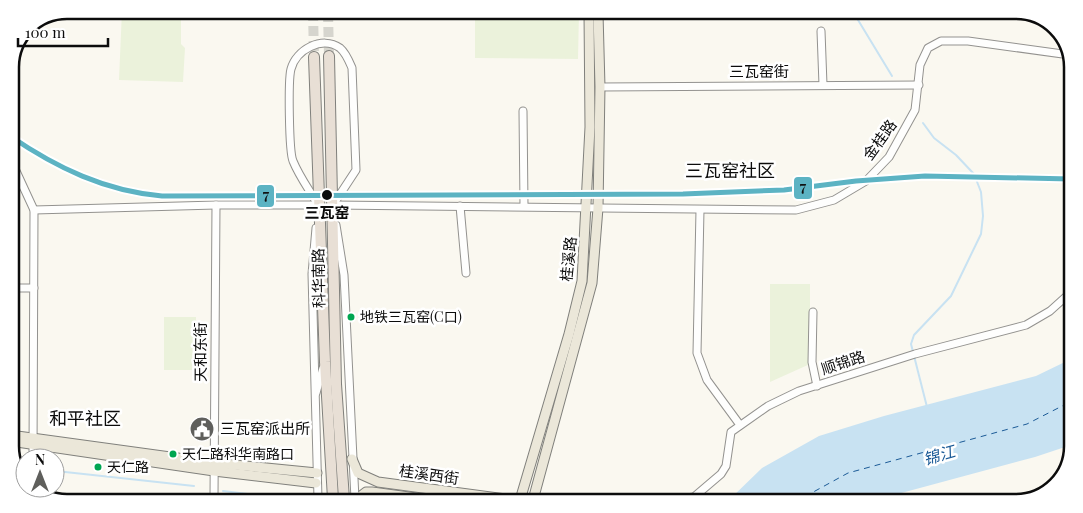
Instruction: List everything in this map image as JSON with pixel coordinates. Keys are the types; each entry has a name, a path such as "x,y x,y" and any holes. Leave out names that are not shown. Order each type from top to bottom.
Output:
{"highway":[{"name":"科华南路","path":"329,56 336,391 344,494"},
{"name":"科华南路","path":"314,57 318,205 333,494"}],"main road":[{"name":"桂溪路","path":"522,494 569,334 582,281 590,127 589,19"},
{"name":"桂溪路","path":"535,494 592,283 598,208 600,87 598,19"},
{"path":"19,437 316,483"},
{"path":"19,441 33,441"},
{"name":"桂溪西街","path":"352,459 358,473 378,482 468,494"},
{"path":"214,467 316,473"},
{"name":"桂溪西街","path":"363,494 366,492 387,494"}],"street":[{"path":"821,31 822,86"},
{"name":"金桂路","path":"333,205 796,210 834,200 866,181 888,156 915,110 920,64 928,48 941,41 968,41 1062,54"},
{"path":"317,494 312,274 318,205 292,160 289,80 294,61 305,49 317,44 329,44 339,48 348,57 352,68 356,170 333,205 344,275 352,459 356,494"},
{"name":"三瓦窑街","path":"600,87 919,85"},
{"path":"522,111 524,206"},
{"path":"19,178 34,210 33,448"},
{"path":"34,210 216,205 318,205"},
{"name":"天和东街","path":"214,494 216,205"},
{"path":"460,206 466,273"},
{"path":"700,210 697,353 707,380 740,426"},
{"path":"19,288 34,288"},
{"name":"顺锦路","path":"700,494 726,466 729,435 768,406 817,386 913,355 1026,325 1050,311 1064,298"},
{"path":"813,312 812,362 817,386"},
{"path":"314,399 325,362"},
{"path":"336,391 350,409"}],"green space":[{"path":"122,19 181,19 181,44 185,48 183,82 119,80"},
{"path":"475,19 579,19 578,59 475,58"},
{"path":"770,284 810,284 810,364 770,382"},
{"path":"164,317 196,317 196,370 164,370"}],"water":[{"name":"锦江","path":"1064,362 1064,447 898,494 735,494 762,468 819,436 884,416 1036,376"}],"waterway":[{"path":"857,19 892,76"},
{"path":"923,123 934,138 956,155 974,174 981,192 983,216 981,234 951,296 914,335 911,344 927,407"},
{"path":"65,472 194,486"},
{"path":"223,491 248,494"}],"ferry route":[{"path":"810,494 848,473 1027,424 1064,405"}],"tunnel":[{"path":"313,19 314,57"},
{"path":"328,19 329,56"}],"transit line":[{"name":"7","path":"19,142 64,168 82,176 121,189 162,196 683,194 784,190 856,181 925,176 1064,179"}],"place":[{"name":"三瓦窑","path":"327,195"},
{"name":"地铁三瓦窑(C口)","path":"351,317"},
{"name":"三瓦窑派出所","path":"202,429"},
{"name":"天仁路科华南路口","path":"173,454"},
{"name":"天仁路","path":"98,467"}],"district":[{"name":"三瓦窑社区","path":"730,171"},
{"name":"和平社区","path":"85,419"}]}
